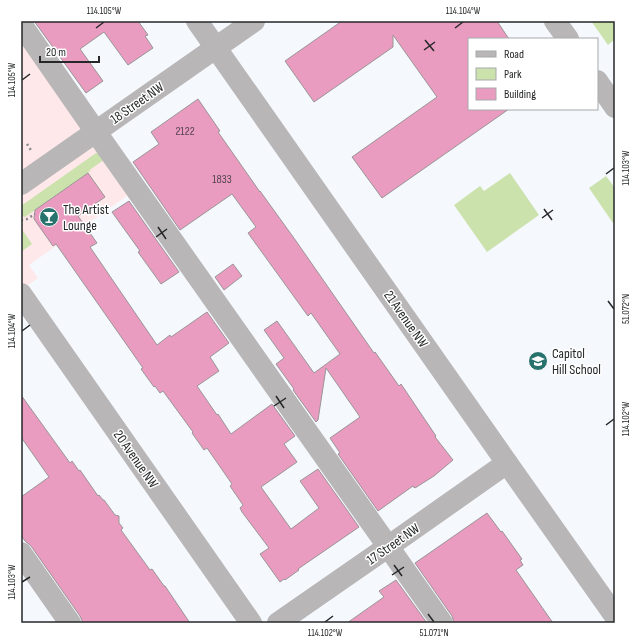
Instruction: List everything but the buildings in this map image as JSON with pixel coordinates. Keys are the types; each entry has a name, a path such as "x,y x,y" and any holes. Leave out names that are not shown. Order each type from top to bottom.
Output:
{"street":[{"name":"21 Avenue NW","path":"198,21 615,616"},
{"name":"18 Street NW","path":"21,184 254,21"},
{"path":"555,21 567,38"},
{"path":"21,24 442,623"},
{"path":"598,82 615,107"},
{"name":"20 Avenue NW","path":"21,294 251,623"},
{"name":"17 Street NW","path":"278,623 507,463"},
{"path":"21,553 70,623"}],"path":[{"path":"27,144 34,154"},
{"path":"21,220 35,214"}],"shaded area":[{"path":"21,36 131,193 29,265 38,278 21,290"}],"green space":[{"path":"591,21 615,21 615,39 608,45"},
{"path":"100,152 105,159 88,173 25,217 21,216 21,206 96,153"},
{"path":"510,173 539,215 487,252 454,205 480,186 484,191"},
{"path":"606,176 615,188 615,222 613,223 589,188"},
{"path":"21,228 32,244 21,252"}],"place":[{"name":"The Artist Lounge","path":"49,217"},
{"name":"Capitol Hill School","path":"538,361"}]}
